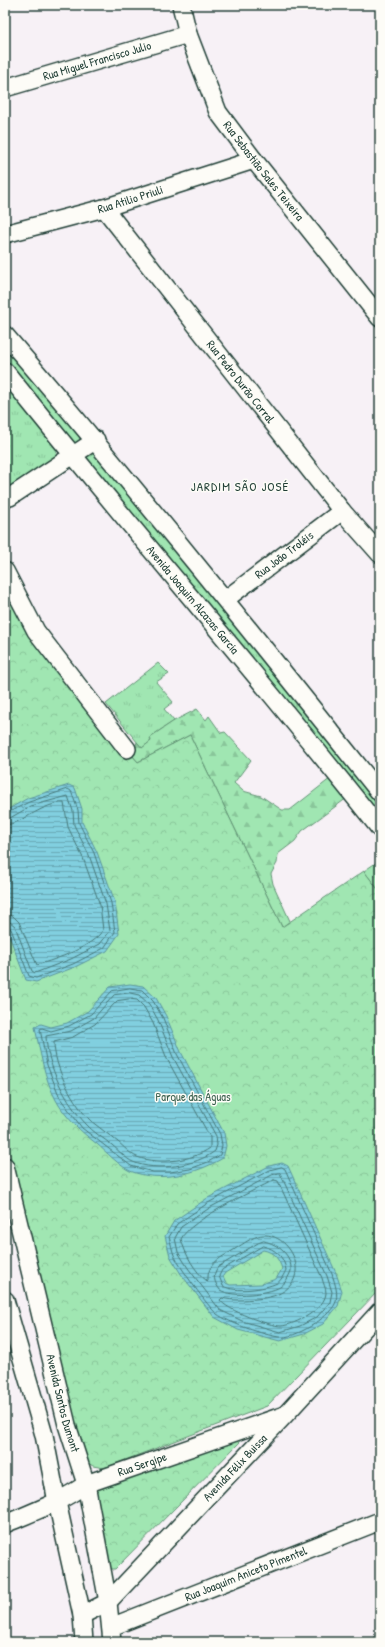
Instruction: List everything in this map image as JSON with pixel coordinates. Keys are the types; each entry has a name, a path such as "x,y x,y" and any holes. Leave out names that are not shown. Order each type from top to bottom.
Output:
{"street":[{"name":"Rua Sebastião Sales Teixeira","path":"181,5 188,34 218,112 254,160 380,318"},
{"name":"Rua Miguel Francisco Julio","path":"5,88 188,34"},
{"name":"Rua Atilio Priuli","path":"5,234 104,208 254,160"},
{"name":"Rua Pedro Durão Corral","path":"104,208 342,511 380,554"},
{"name":"Avenida Joaquim Alcazas Garcia","path":"5,335 96,440 226,599 380,793"},
{"name":"Avenida Joaquim Alcazas Garcia","path":"5,371 72,455 304,733 380,829"},
{"path":"5,498 10,497 96,440"},
{"name":"Rua João Troléis","path":"226,599 342,511"},
{"path":"5,571 36,631 127,748"},
{"name":"Avenida Santos Dumont","path":"5,1166 67,1425 86,1484 108,1602 112,1634"},
{"path":"5,1300 44,1435 82,1615 84,1642"},
{"name":"Avenida Félix Buissa","path":"82,1615 108,1602 285,1415 380,1311"},
{"name":"Rua Sergipe","path":"5,1524 57,1502 86,1484 285,1415"},
{"path":"44,1435 67,1425"},
{"name":"Rua Joaquim Aniceto Pimentel","path":"112,1634 380,1520"}],"green space":[{"path":"5,343 79,433 80,441 73,444 5,363"},
{"path":"5,382 57,449 56,460 5,494"},
{"path":"91,453 98,456 317,722 380,803 380,821 87,464 86,458"},
{"name":"Parque das Águas","path":"5,588 29,635 119,753 123,755 130,753 138,762 190,735 282,927 364,871 380,892 380,1289 267,1406 104,1468 93,1466 85,1461 73,1422 5,1134"},
{"path":"158,663 169,674 156,682 173,702 164,709 174,721 150,737 151,741 142,748 106,704"},
{"path":"197,709 206,720 209,716 221,733 225,732 251,760 234,783 243,791 261,796 282,810 290,810 331,778 347,798 302,831 295,841 278,854 277,863 271,874 273,884 290,921 282,927 190,735 138,762 130,753 134,749 137,742 142,748 151,741 150,737 174,721"},
{"path":"380,860 380,892 364,871"},
{"path":"239,1438 240,1442 115,1569 109,1567 95,1491"}],"water":[{"path":"69,785 75,788 82,809 82,822 97,852 115,902 119,934 107,951 75,967 36,982 26,980 5,925 5,811 28,798"},
{"path":"130,984 143,986 156,998 166,1016 181,1052 224,1133 226,1146 223,1158 213,1164 178,1175 142,1175 130,1171 118,1163 74,1124 60,1106 52,1092 43,1064 35,1027 41,1024 51,1027 67,1023 88,1011 110,987"},
{"path":"282,1163 288,1166 336,1273 342,1291 338,1306 323,1324 304,1334 280,1341 238,1330 214,1317 181,1274 170,1256 165,1236 174,1221 206,1199 269,1166","holes":["263,1250 276,1256 279,1262 282,1269 276,1279 261,1284 230,1285 226,1283 223,1276 225,1273"]}],"district":[{"name":"JARDIM SÃO JOSÉ","path":"240,486"}]}
